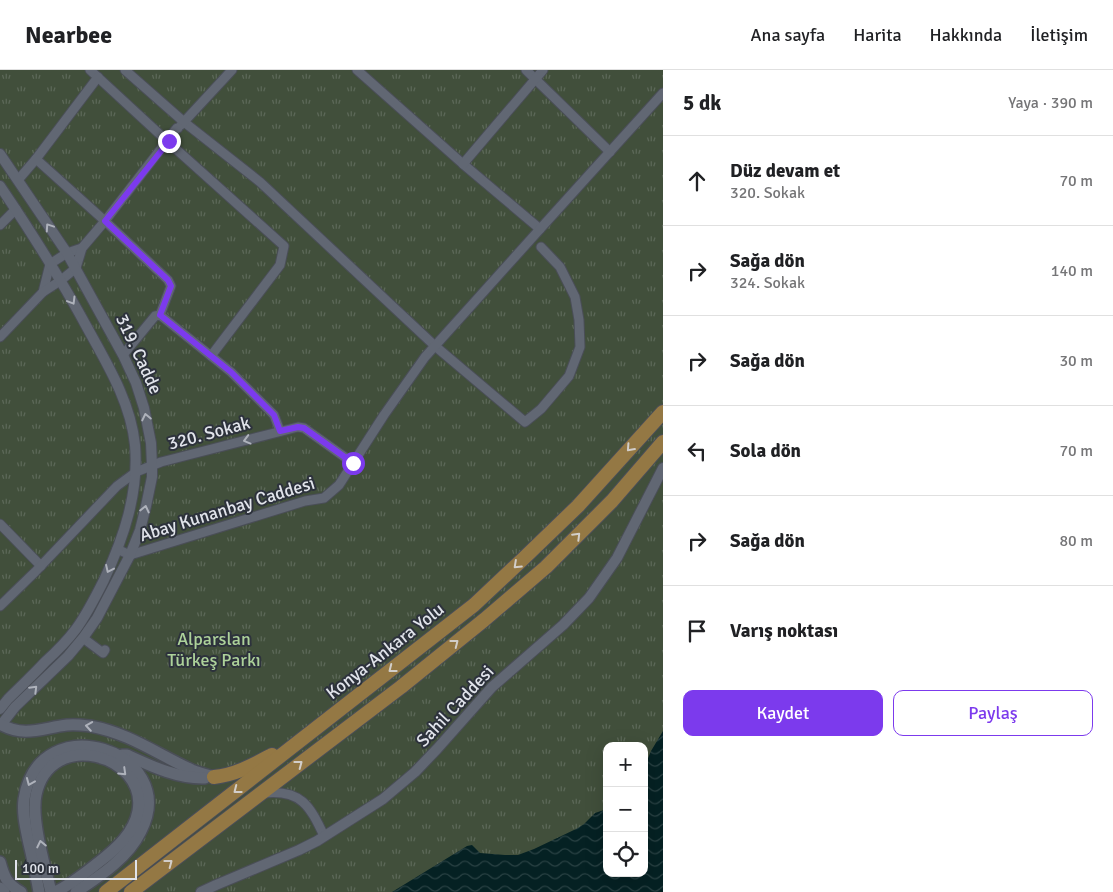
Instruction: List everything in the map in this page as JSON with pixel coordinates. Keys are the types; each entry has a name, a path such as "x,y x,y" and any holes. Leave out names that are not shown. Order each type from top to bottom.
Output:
{"highway":[{"name":"Konya-Ankara Yolu","path":"106,892 474,605 578,506 663,412"},
{"path":"131,892 408,681 522,588 546,567 612,501 663,442"},
{"path":"214,777 226,776 242,770 301,740"}],"main road":[{"path":"0,726 21,731 38,731 70,725 103,729 127,737 194,770 214,777"},
{"path":"39,892 24,818 24,800 34,772 46,758 59,750 68,748 97,747 117,754 133,766 144,782 147,792 148,812 141,830 130,847 111,866 78,886 55,892"},
{"path":"117,754 127,755 180,776 192,778 214,777"},
{"path":"51,892 36,821 36,794 51,766 64,758 88,755 107,760 125,773 135,788 138,811 131,828 121,843 78,886"},
{"path":"0,862 7,881 18,890"},
{"path":"0,888 4,892"}],"street":[{"path":"90,70 167,142 284,246 280,264 211,356"},
{"path":"125,70 181,125 260,182 435,346 525,422 541,410 569,376 580,347 579,320 575,297 560,267 541,247"},
{"path":"0,337 43,292 76,268 82,248 181,125 232,70"},
{"path":"357,70 540,229"},
{"path":"526,70 610,152"},
{"path":"463,164 543,70"},
{"path":"18,180 98,76"},
{"name":"Abay Kunanbay Caddesi","path":"117,549 130,555 305,501 324,498 340,485 384,415 435,346 663,93"},
{"name":"319. Cadde","path":"0,154 67,253 123,355 144,408 151,443 152,466 152,477 140,530 130,555 97,618 68,656 16,707 0,726"},
{"path":"36,159 168,280 171,286 160,315"},
{"name":"319. Cadde","path":"0,186 60,281 100,350 122,396 130,418 135,445 136,472 131,506 124,534 97,594 76,630 0,709"},
{"path":"0,226 16,209"},
{"path":"43,292 50,264 67,253 82,248"},
{"path":"160,315 231,372 274,415 280,431"},
{"path":"123,355 155,316 160,315"},
{"name":"320. Sokak","path":"0,606 117,486 136,472 196,452 298,427 304,428 353,463"},
{"name":"Sahil Caddesi","path":"201,892 299,850 376,804 401,784 427,760 492,687 578,611 589,598 614,563 663,468"},
{"path":"0,524 41,566"},
{"path":"82,638 103,653 104,650"},
{"path":"261,793 278,791 292,794 307,805 324,836"}],"green space":[{"name":"Alparslan Türkeş Parkı","path":"0,70 663,70 663,892 0,892"}],"water":[{"path":"663,731 663,892 392,892 467,846 472,845 480,853 518,855 576,829 595,813 603,810 603,877 648,877 648,758"}],"route":[{"path":"169,141 105,221 168,280 171,286 160,315 231,372 274,415 280,431 298,427 304,428 353,463"}]}
